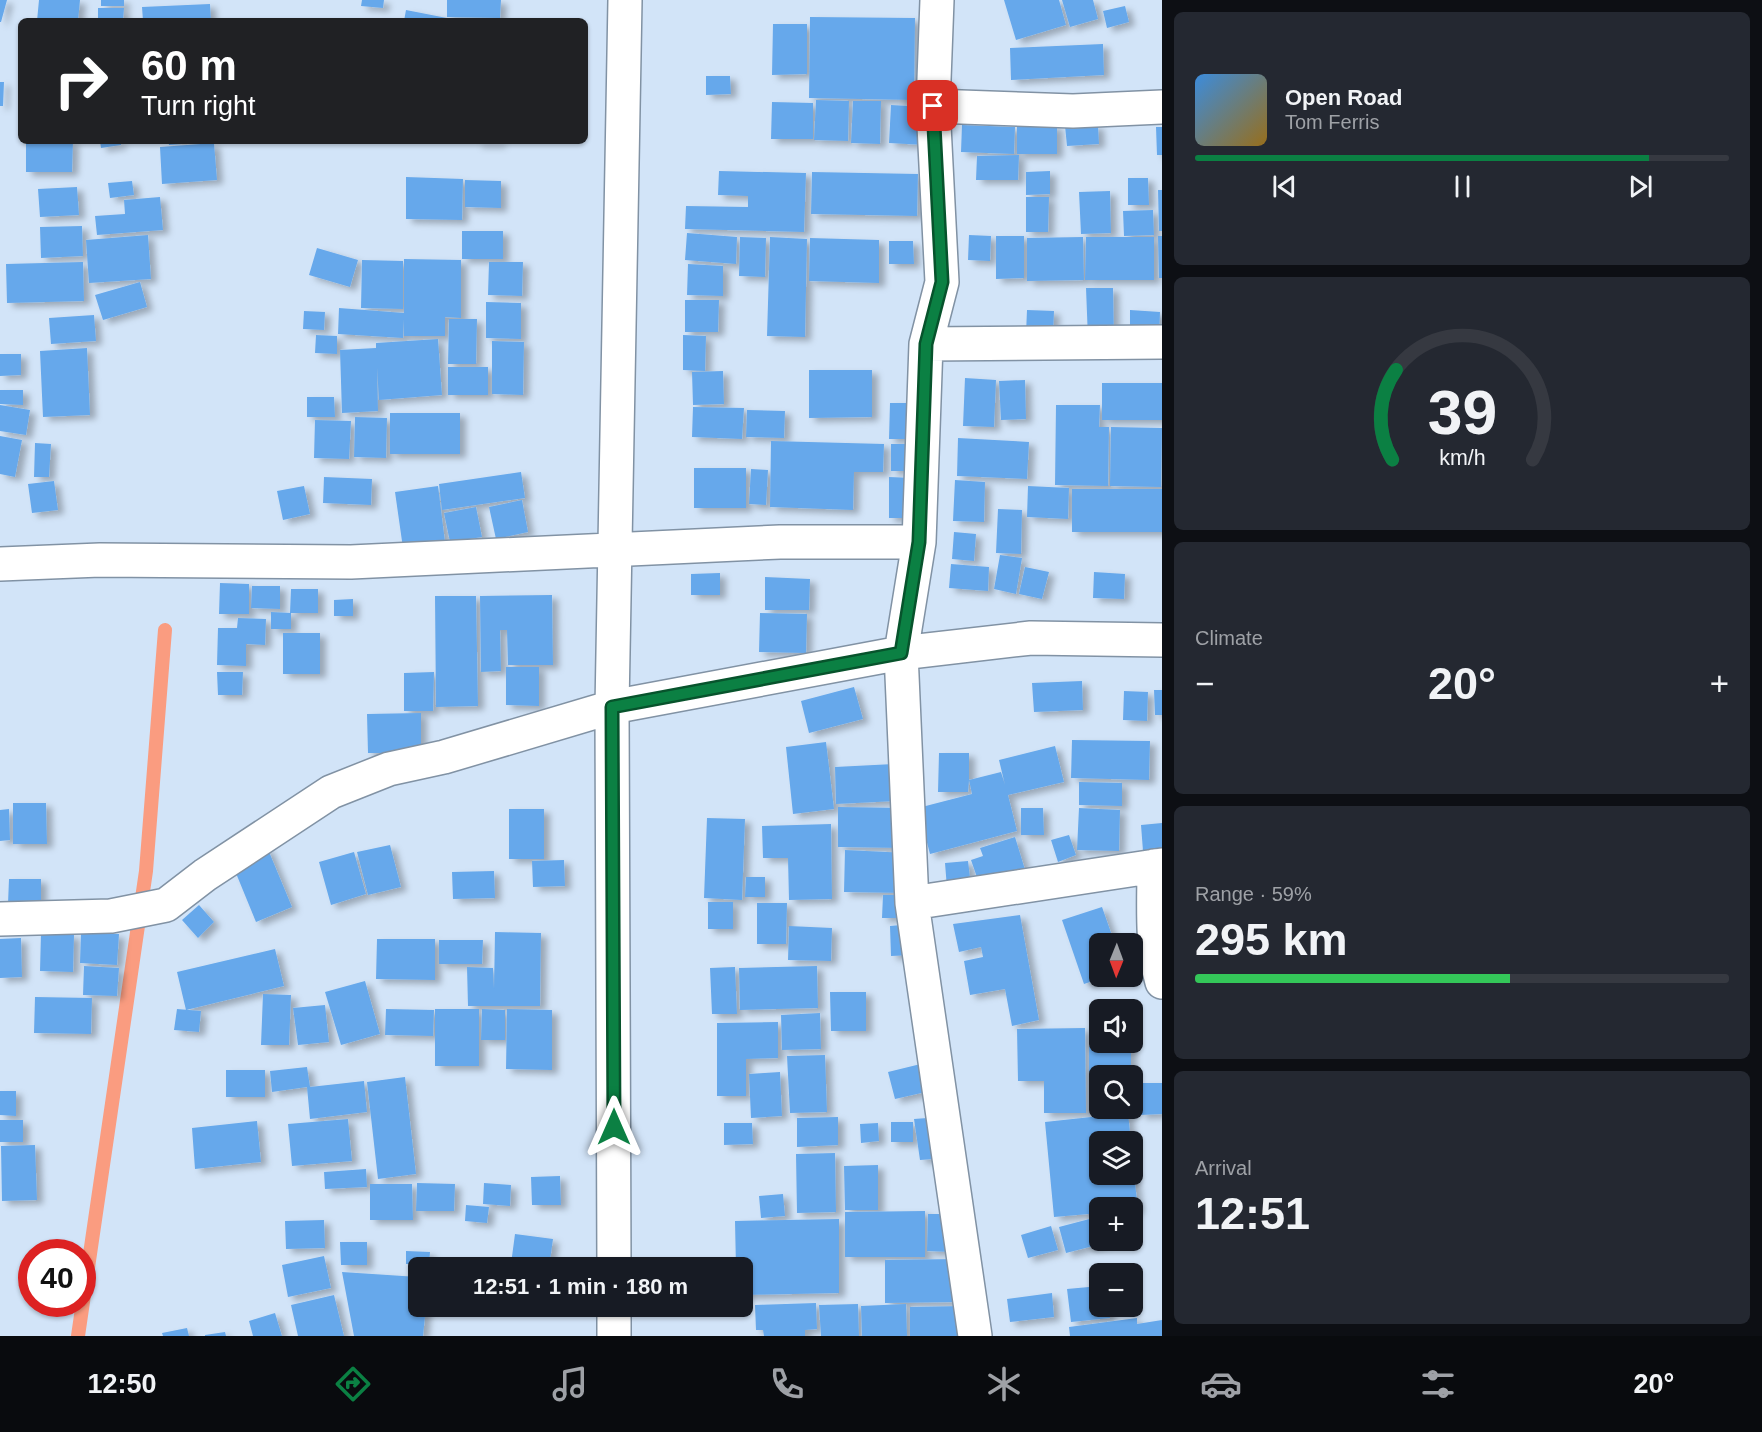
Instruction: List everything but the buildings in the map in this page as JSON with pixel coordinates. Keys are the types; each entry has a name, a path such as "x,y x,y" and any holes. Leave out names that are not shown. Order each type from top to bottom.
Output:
{"street":[{"path":"614,1257 612,707 625,0"},
{"path":"937,0 933,106 942,282 926,344 919,542 901,653 912,903 975,1336"},
{"path":"933,106 1073,111 1162,107"},
{"path":"926,344 1162,342"},
{"path":"0,564 100,560 351,562 780,542 919,542"},
{"path":"0,919 111,916 166,905 205,875 331,792 389,769 444,757 612,707 901,653 1031,638 1162,640"},
{"path":"912,903 1158,866 1154,929 1156,961 1162,982"},
{"path":"614,1317 615,1336"}],"waterway":[{"path":"78,1336 146,871 165,630"}],"route":[{"path":"614,1127 612,707 901,653 919,542 926,344 942,282 933,106"}]}
